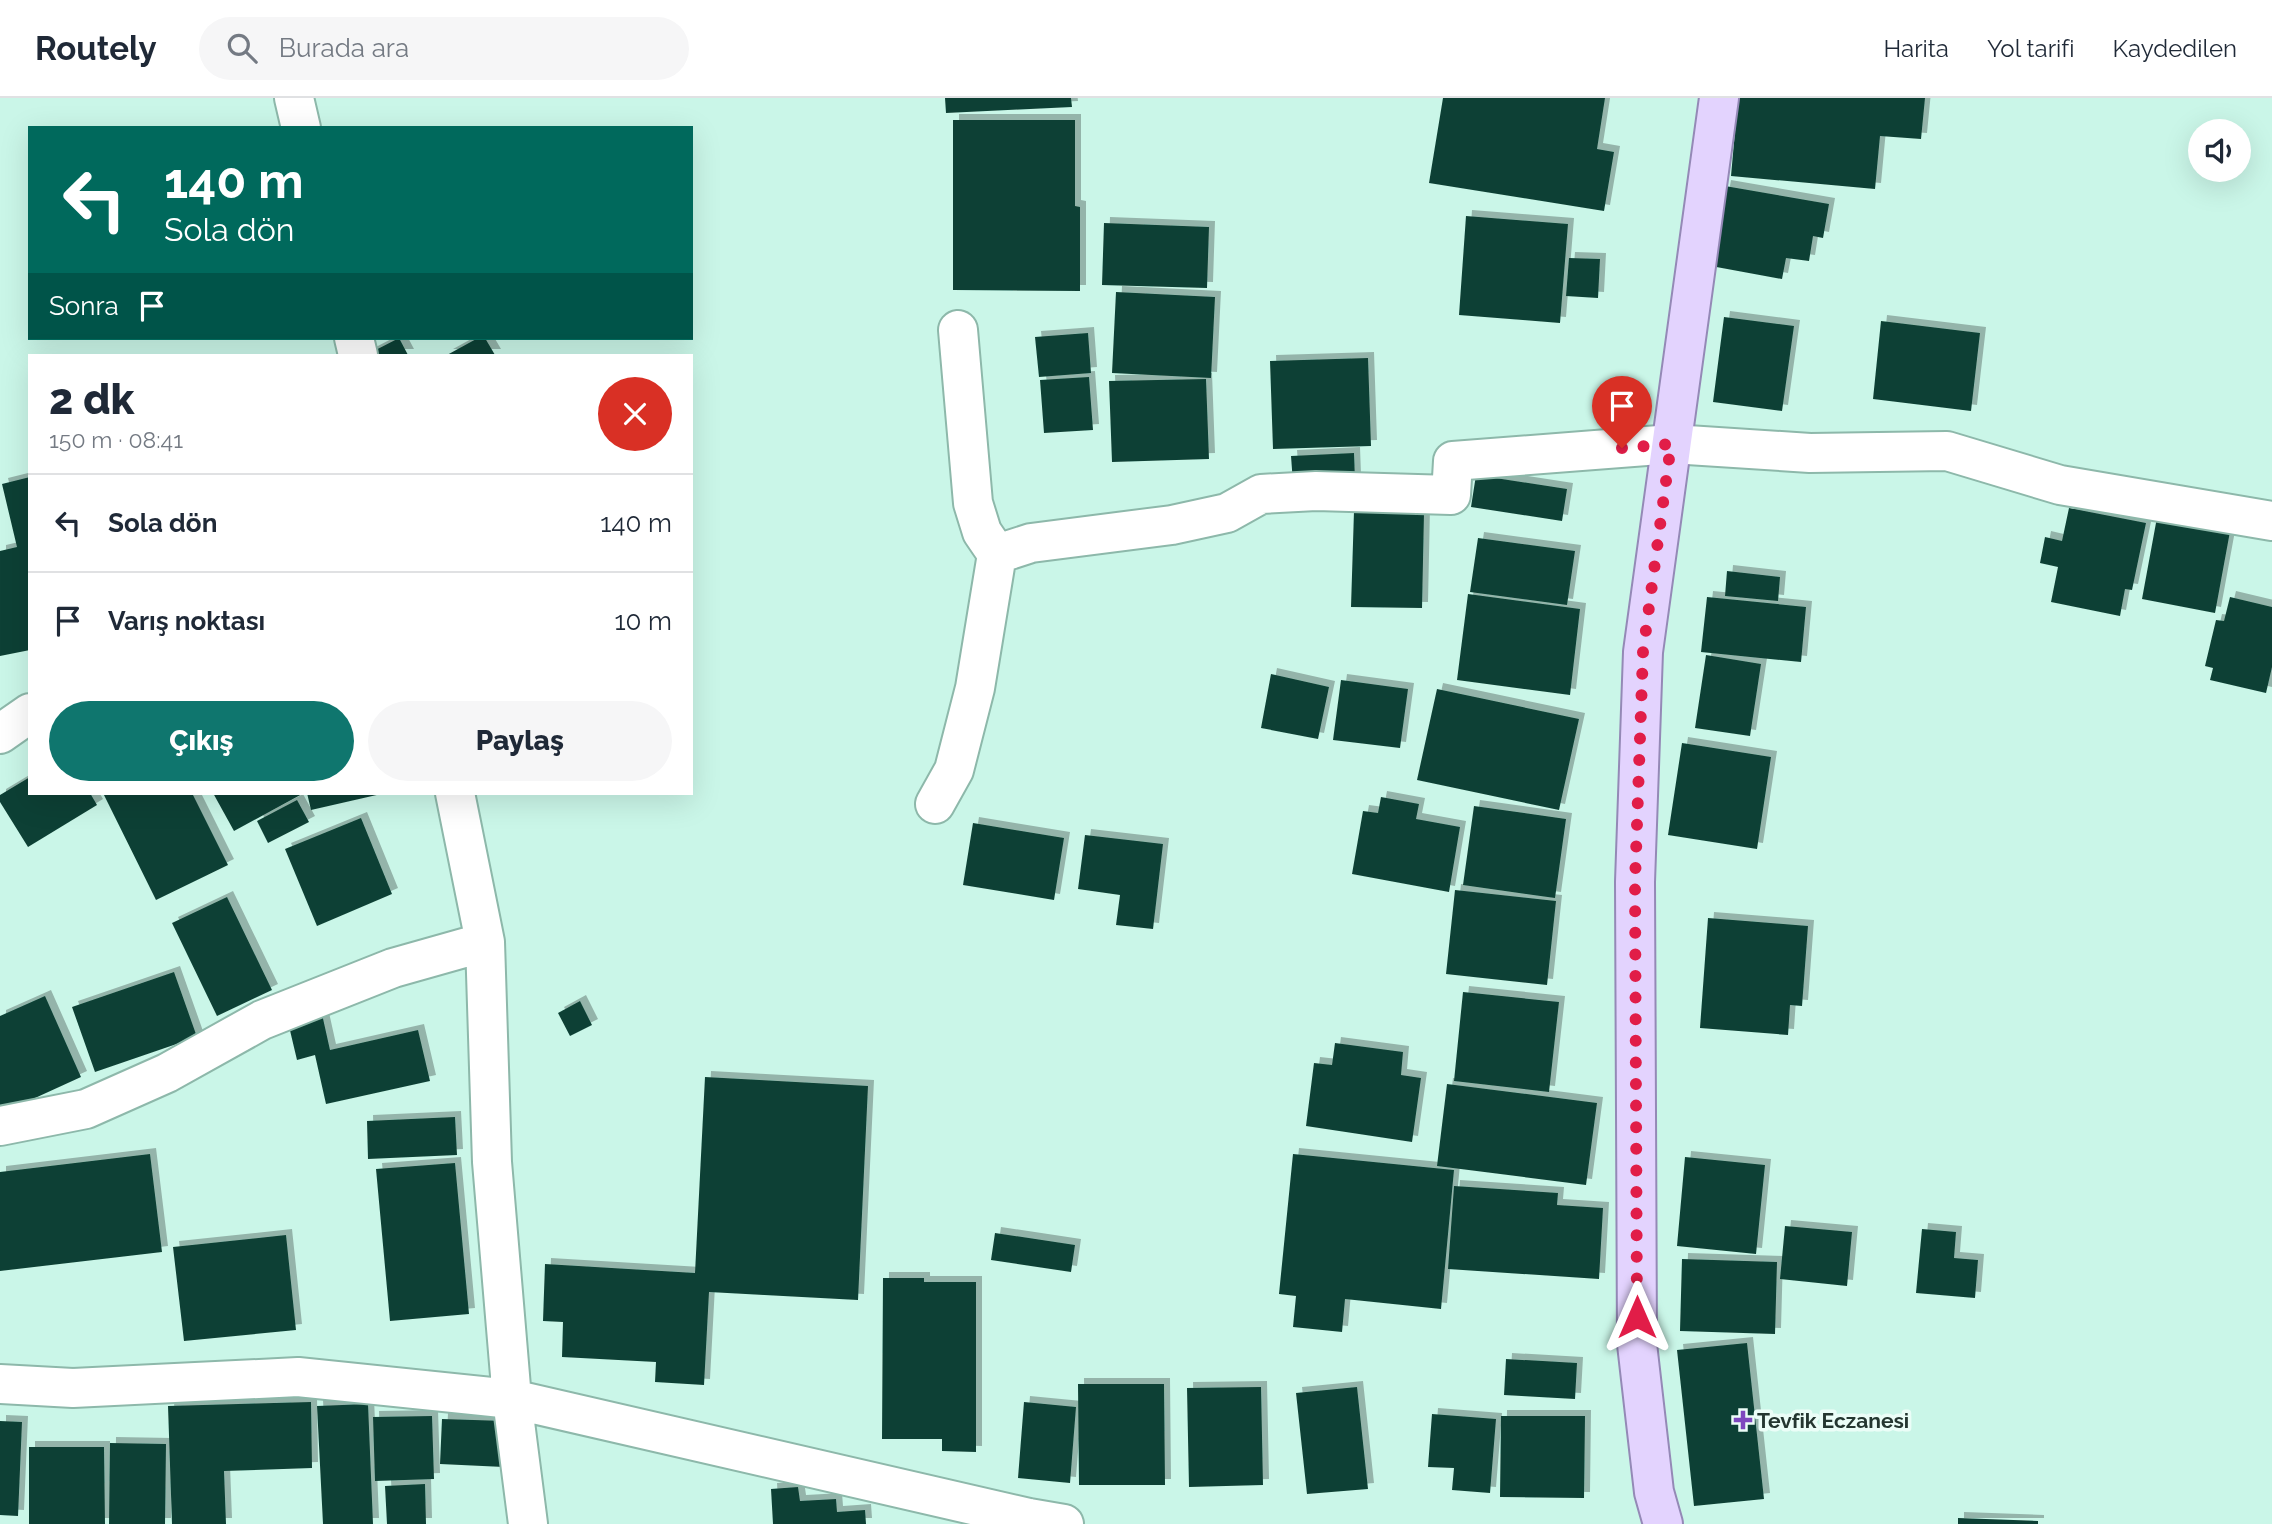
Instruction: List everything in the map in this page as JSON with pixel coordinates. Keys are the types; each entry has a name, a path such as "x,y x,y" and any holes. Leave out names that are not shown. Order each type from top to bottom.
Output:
{"main road":[{"path":"1663,1524 1654,1492 1637,1344 1635,882 1643,652 1719,98"}],"street":[{"path":"294,98 301,126"},
{"path":"935,804 954,770 975,688 997,554 982,532 973,503 958,330"},
{"path":"997,554 1031,543 1172,525 1227,513 1261,494 1317,491 1451,495 1452,461 1671,444 1811,453 1947,451 2060,485 2272,521"},
{"path":"0,734 28,714"},
{"path":"455,795 485,942 492,1162 512,1399 528,1524"},
{"path":"0,1126 86,1109 167,1073 262,1020 393,968 485,942"},
{"path":"0,1384 73,1388 298,1377 512,1399 1064,1524"}],"building":[{"path":"945,98 1071,98 1072,107 946,113"},
{"path":"1443,98 1605,98 1597,149 1614,152 1604,211 1429,183"},
{"path":"1738,98 1925,98 1921,139 1880,136 1875,189 1731,176"},
{"path":"953,120 1075,120 1075,206 1080,207 1080,291 953,290"},
{"path":"1725,186 1829,204 1823,238 1813,236 1809,261 1786,258 1782,279 1711,266"},
{"path":"1466,216 1568,224 1560,323 1459,315"},
{"path":"1104,223 1209,227 1207,288 1102,285"},
{"path":"1569,258 1600,259 1598,298 1566,296"},
{"path":"1116,292 1215,297 1211,378 1112,373"},
{"path":"1724,317 1794,326 1782,411 1713,402"},
{"path":"1881,321 1980,333 1971,411 1873,399"},
{"path":"1088,333 1091,373 1039,377 1035,337"},
{"path":"400,340 407,354 368,354"},
{"path":"474,340 486,340 494,354 449,354"},
{"path":"1368,358 1371,446 1273,449 1270,361"},
{"path":"1089,377 1093,430 1044,433 1040,380"},
{"path":"1206,379 1209,459 1112,462 1109,381"},
{"path":"1354,453 1355,480 1293,483 1291,456"},
{"path":"1476,475 1567,489 1562,521 1471,507"},
{"path":"28,478 28,650 0,656 0,551 17,547 2,484"},
{"path":"2069,508 2146,523 2132,590 2125,589 2120,616 2051,602 2058,567 2040,563 2045,537 2062,541"},
{"path":"1354,511 1424,513 1422,608 1351,607"},
{"path":"2158,512 2231,526 2215,613 2142,599"},
{"path":"1478,538 1575,551 1567,605 1470,592"},
{"path":"1727,571 1780,577 1778,601 1725,596"},
{"path":"1468,594 1580,609 1570,695 1457,680"},
{"path":"1707,597 1806,607 1801,662 1701,652"},
{"path":"2230,597 2272,607 2272,667 2266,693 2210,680 2213,668 2205,666 2216,620 2224,621"},
{"path":"1706,655 1761,664 1750,736 1695,728"},
{"path":"1271,674 1329,687 1318,739 1261,728"},
{"path":"1341,680 1408,689 1400,748 1333,740"},
{"path":"1437,689 1579,719 1559,810 1417,780"},
{"path":"1682,743 1771,757 1757,849 1668,835"},
{"path":"28,778 28,795 91,795 97,805 28,847 0,802 0,795"},
{"path":"104,795 193,795 228,865 156,900"},
{"path":"214,795 300,795 234,831"},
{"path":"307,795 377,795 311,810"},
{"path":"1381,797 1419,804 1416,819 1460,827 1449,892 1352,874 1363,811 1378,813"},
{"path":"297,800 309,822 268,843 257,821"},
{"path":"1474,806 1566,819 1555,898 1463,885"},
{"path":"361,818 392,894 317,926 285,849"},
{"path":"973,823 1064,838 1054,900 963,885"},
{"path":"1085,835 1163,844 1153,929 1116,925 1120,895 1078,889"},
{"path":"1455,890 1556,901 1547,985 1446,974"},
{"path":"227,897 272,990 217,1016 172,923"},
{"path":"1708,918 1808,926 1802,1006 1790,1005 1788,1035 1700,1028"},
{"path":"174,972 197,1037 95,1072 72,1007"},
{"path":"1463,992 1559,1002 1549,1092 1454,1081"},
{"path":"45,996 81,1077 0,1114 0,1016"},
{"path":"580,1001 592,1025 570,1036 558,1013"},
{"path":"322,1014 330,1050 418,1030 430,1081 326,1104 315,1055 297,1060 288,1022"},
{"path":"1335,1043 1403,1052 1401,1075 1421,1078 1412,1142 1306,1126 1314,1063 1332,1065"},
{"path":"705,1077 868,1086 858,1300 709,1292 704,1385 655,1382 656,1362 562,1357 563,1322 543,1321 545,1264 695,1273"},
{"path":"1447,1084 1597,1103 1586,1185 1437,1166"},
{"path":"455,1117 457,1155 368,1159 367,1121"},
{"path":"150,1154 162,1252 0,1271 0,1172"},
{"path":"1293,1154 1454,1170 1441,1309 1345,1299 1342,1332 1293,1327 1296,1296 1279,1294"},
{"path":"1685,1157 1765,1165 1756,1254 1677,1246"},
{"path":"455,1163 469,1314 390,1321 376,1169"},
{"path":"1454,1186 1558,1193 1557,1205 1603,1208 1599,1279 1448,1269"},
{"path":"1785,1226 1852,1232 1847,1286 1780,1279"},
{"path":"1922,1229 1956,1232 1954,1258 1978,1260 1975,1298 1916,1293"},
{"path":"995,1233 1075,1245 1071,1272 991,1260"},
{"path":"286,1235 296,1330 184,1341 173,1247"},
{"path":"1682,1259 1777,1262 1775,1334 1680,1331"},
{"path":"883,1278 924,1278 924,1282 976,1282 976,1452 942,1451 942,1439 882,1439"},
{"path":"1747,1343 1764,1499 1694,1506 1677,1350"},
{"path":"1506,1359 1577,1363 1575,1399 1504,1395"},
{"path":"1078,1384 1164,1384 1165,1485 1079,1485"},
{"path":"1261,1387 1263,1485 1189,1487 1187,1388"},
{"path":"1357,1387 1368,1489 1307,1494 1296,1393"},
{"path":"311,1402 312,1468 224,1471 226,1524 172,1524 168,1406"},
{"path":"1024,1402 1076,1407 1070,1483 1018,1478"},
{"path":"368,1404 373,1524 323,1524 317,1406"},
{"path":"1432,1414 1496,1419 1490,1493 1452,1490 1454,1468 1428,1467"},
{"path":"432,1416 434,1479 375,1481 373,1417"},
{"path":"1501,1416 1585,1416 1584,1498 1500,1497"},
{"path":"442,1419 505,1421 504,1467 440,1464"},
{"path":"0,1421 22,1422 18,1516 0,1515"},
{"path":"110,1443 166,1444 165,1524 109,1524"},
{"path":"29,1447 104,1447 105,1524 29,1524"},
{"path":"425,1484 426,1524 387,1524 385,1486"},
{"path":"798,1487 800,1501 836,1499 837,1512 865,1510 866,1524 773,1524 771,1489"},
{"path":"1958,1518 2038,1521 2038,1524 1958,1524"}],"place":[{"name":"Tevfik Eczanesi","path":"1743,1420"}],"route":[{"path":"1622,448 1671,444 1643,652 1635,882 1637,1317"}]}
